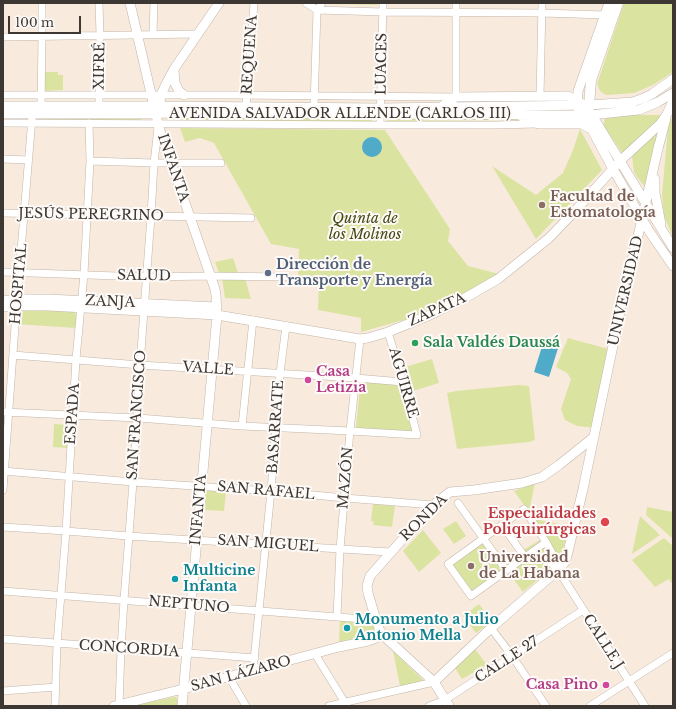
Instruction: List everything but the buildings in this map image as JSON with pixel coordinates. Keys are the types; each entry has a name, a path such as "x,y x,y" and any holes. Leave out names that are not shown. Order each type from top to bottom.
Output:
{"highway":[{"path":"585,109 591,80 618,3"}],"main road":[{"path":"130,3 137,35 156,95 156,113"},
{"path":"156,95 219,3"},
{"path":"609,3 578,91 592,130 613,169 649,231 673,266"},
{"path":"174,69 175,83 179,91 184,95"},
{"name":"AVENIDA SALVADOR ALLENDE (CARLOS III)","path":"3,106 100,106 156,113 246,106 314,107 381,111 515,115 585,109 633,102 660,89 673,79"},
{"path":"442,106 456,96 568,96 576,91 580,86"},
{"path":"585,109 603,114 628,112 644,109 673,93"},
{"path":"568,96 585,109 620,161 673,248"},
{"path":"661,229 655,193 655,181 659,144 667,114 673,101"},
{"name":"AVENIDA SALVADOR ALLENDE (CARLOS III)","path":"3,114 32,118 156,113 381,111 442,106 585,109"},
{"name":"INFANTA","path":"156,113 215,288 217,311 182,706"},
{"path":"620,161 660,124 667,114"},
{"path":"515,115 538,124 578,124 587,126 592,130"},
{"name":"UNIVERSIDAD","path":"561,569 567,556 574,531 585,454 594,437 624,293 659,144"},
{"name":"ZAPATA","path":"217,311 253,320 360,339 388,332 430,315 465,298 498,279 549,238 620,161"},
{"path":"636,245 652,228 656,227 661,229"},
{"path":"636,245 642,240 648,239 657,243"},
{"name":"ZANJA","path":"3,301 217,311"},
{"name":"ZANJA","path":"3,307 17,302"},
{"name":"RONDA","path":"447,703 434,682 387,639 377,624 368,594 367,586 370,576 433,505 450,492 522,483 542,477 585,454 594,437"},
{"path":"434,682 491,628 561,569"},
{"path":"368,641 376,638 379,632 377,624"},
{"name":"SAN LÁZARO","path":"117,706 368,641 396,647"}],"street":[{"path":"32,118 41,106 42,3"},
{"name":"XIFRÉ","path":"99,3 100,106"},
{"path":"153,34 154,3"},
{"name":"REQUENA","path":"246,106 254,3"},
{"path":"306,3 317,10 605,15"},
{"path":"314,107 317,10 322,3"},
{"name":"LUACES","path":"380,125 383,3"},
{"path":"456,3 456,96"},
{"path":"540,97 542,3"},
{"path":"3,36 197,34"},
{"name":"AVENIDA SALVADOR ALLENDE (CARLOS III)","path":"3,95 456,96"},
{"name":"AVENIDA SALVADOR ALLENDE (CARLOS III)","path":"3,123 32,118 89,123 156,113 380,125 538,124"},
{"name":"SAN FRANCISCO","path":"117,706 128,536 138,418 156,113"},
{"name":"HOSPITAL","path":"3,490 6,412 13,355 32,118"},
{"name":"ESPADA","path":"55,706 60,595 66,531 76,360 84,274 90,161 89,123"},
{"path":"3,159 28,160"},
{"path":"90,161 221,163"},
{"name":"JESÚS PEREGRINO","path":"3,213 251,218"},
{"name":"SALUD","path":"3,272 146,277 285,277"},
{"path":"242,426 253,320"},
{"name":"BASARRATE","path":"254,670 254,658 267,544 280,373 286,326"},
{"name":"AGUIRRE","path":"350,431 417,435 388,332"},
{"name":"MAZÓN","path":"337,617 340,549 350,431 360,339"},
{"name":"VALLE","path":"13,355 140,365 403,382"},
{"path":"6,412 138,418 242,426 350,431"},
{"name":"SAN RAFAEL","path":"4,471 433,505"},
{"path":"458,503 506,570"},
{"name":"CALLE J","path":"502,525 524,509 546,542 582,610 596,628 645,706"},
{"path":"525,557 502,525 448,564 471,596 546,542"},
{"name":"SAN MIGUEL","path":"3,527 390,552"},
{"path":"525,557 543,558 561,569"},
{"name":"NEPTUNO","path":"3,591 337,617 377,624"},
{"name":"CALLE 27","path":"428,706 447,703 512,656 582,610"},
{"path":"491,628 546,706"},
{"name":"CONCORDIA","path":"3,640 254,658"},
{"path":"590,706 673,653"},
{"path":"315,654 346,704"},
{"path":"229,677 246,706"},
{"path":"328,706 346,704 434,682"},
{"path":"3,691 56,687"}],"green space":[{"path":"378,3 378,5 327,4"},
{"path":"624,3 673,3 673,72 653,85 634,93 607,95 600,91 597,84"},
{"path":"45,72 58,72 58,75 63,75 63,90 45,91"},
{"path":"609,115 662,115 660,119 623,154 604,127 604,121"},
{"path":"673,115 673,237 664,216 662,194 668,128"},
{"path":"372,116 372,121 167,121 167,117"},
{"path":"387,116 510,116 515,120 387,121"},
{"path":"38,117 141,117 141,121 38,121"},
{"name":"Quinta de los Molinos","path":"180,128 385,130 450,229 448,241 468,266 499,274 483,284 407,319 361,332 361,318 318,310 319,280 298,276 299,249 271,244 214,143 200,138 185,142"},
{"path":"580,129 602,170 536,239 492,166 536,195 563,173"},
{"path":"658,132 645,187 634,172 632,156"},
{"path":"233,258 238,273 219,273 215,262"},
{"path":"222,278 245,278 251,299 225,298"},
{"path":"17,306 74,312 77,316 76,328 16,324"},
{"path":"568,338 612,350 596,428 577,426 565,420 561,409 571,379 567,373 556,367"},
{"path":"432,359 439,383 413,391 405,367"},
{"path":"364,382 402,385 414,433 356,428 360,386"},
{"path":"519,385 529,386 535,440 529,442 457,449 447,393"},
{"path":"54,424 69,425 67,448 53,447"},
{"path":"535,483 529,512 514,491"},
{"path":"206,489 226,491 224,511 205,510"},
{"path":"373,504 395,506 392,527 373,525 374,522 371,521"},
{"path":"647,507 673,512 672,538 646,515"},
{"path":"640,516 660,535 632,554 638,525"},
{"path":"535,519 569,526 562,554 558,558"},
{"path":"456,521 466,536 454,544 443,529"},
{"path":"423,530 441,553 419,572 403,551"},
{"path":"483,538 506,570 471,596 448,564"},
{"path":"664,538 673,546 673,585 669,579 655,587 632,560"},
{"path":"540,540 549,553 547,560 551,568 523,592 509,573 528,559 523,550"},
{"path":"479,604 492,621 476,633 463,616"},
{"path":"340,619 372,621 376,629 374,633 370,635 339,642"},
{"path":"475,649 487,665 462,679 455,668"},
{"path":"393,651 425,682 400,686"},
{"path":"174,697 177,698 177,706 132,706"}],"water":[{"path":"368,137 376,137 382,143 382,151 376,157 368,157 362,151 362,143"},
{"path":"545,337 560,342 549,377 534,372"}],"place":[{"name":"Facultad de Estomatología","path":"542,205"},
{"name":"Dirección de Transporte y Energía","path":"268,273"},
{"name":"Sala Valdés Daussá","path":"415,343"},
{"name":"Casa Letizia","path":"308,380"},
{"name":"Especialidades Poliquirúrgicas","path":"605,522"},
{"name":"Universidad de La Habana","path":"471,566"},
{"name":"Multicine Infanta","path":"175,579"},
{"name":"Monumento a Julio Antonio Mella","path":"347,628"},
{"name":"Casa Pino","path":"606,685"}]}
